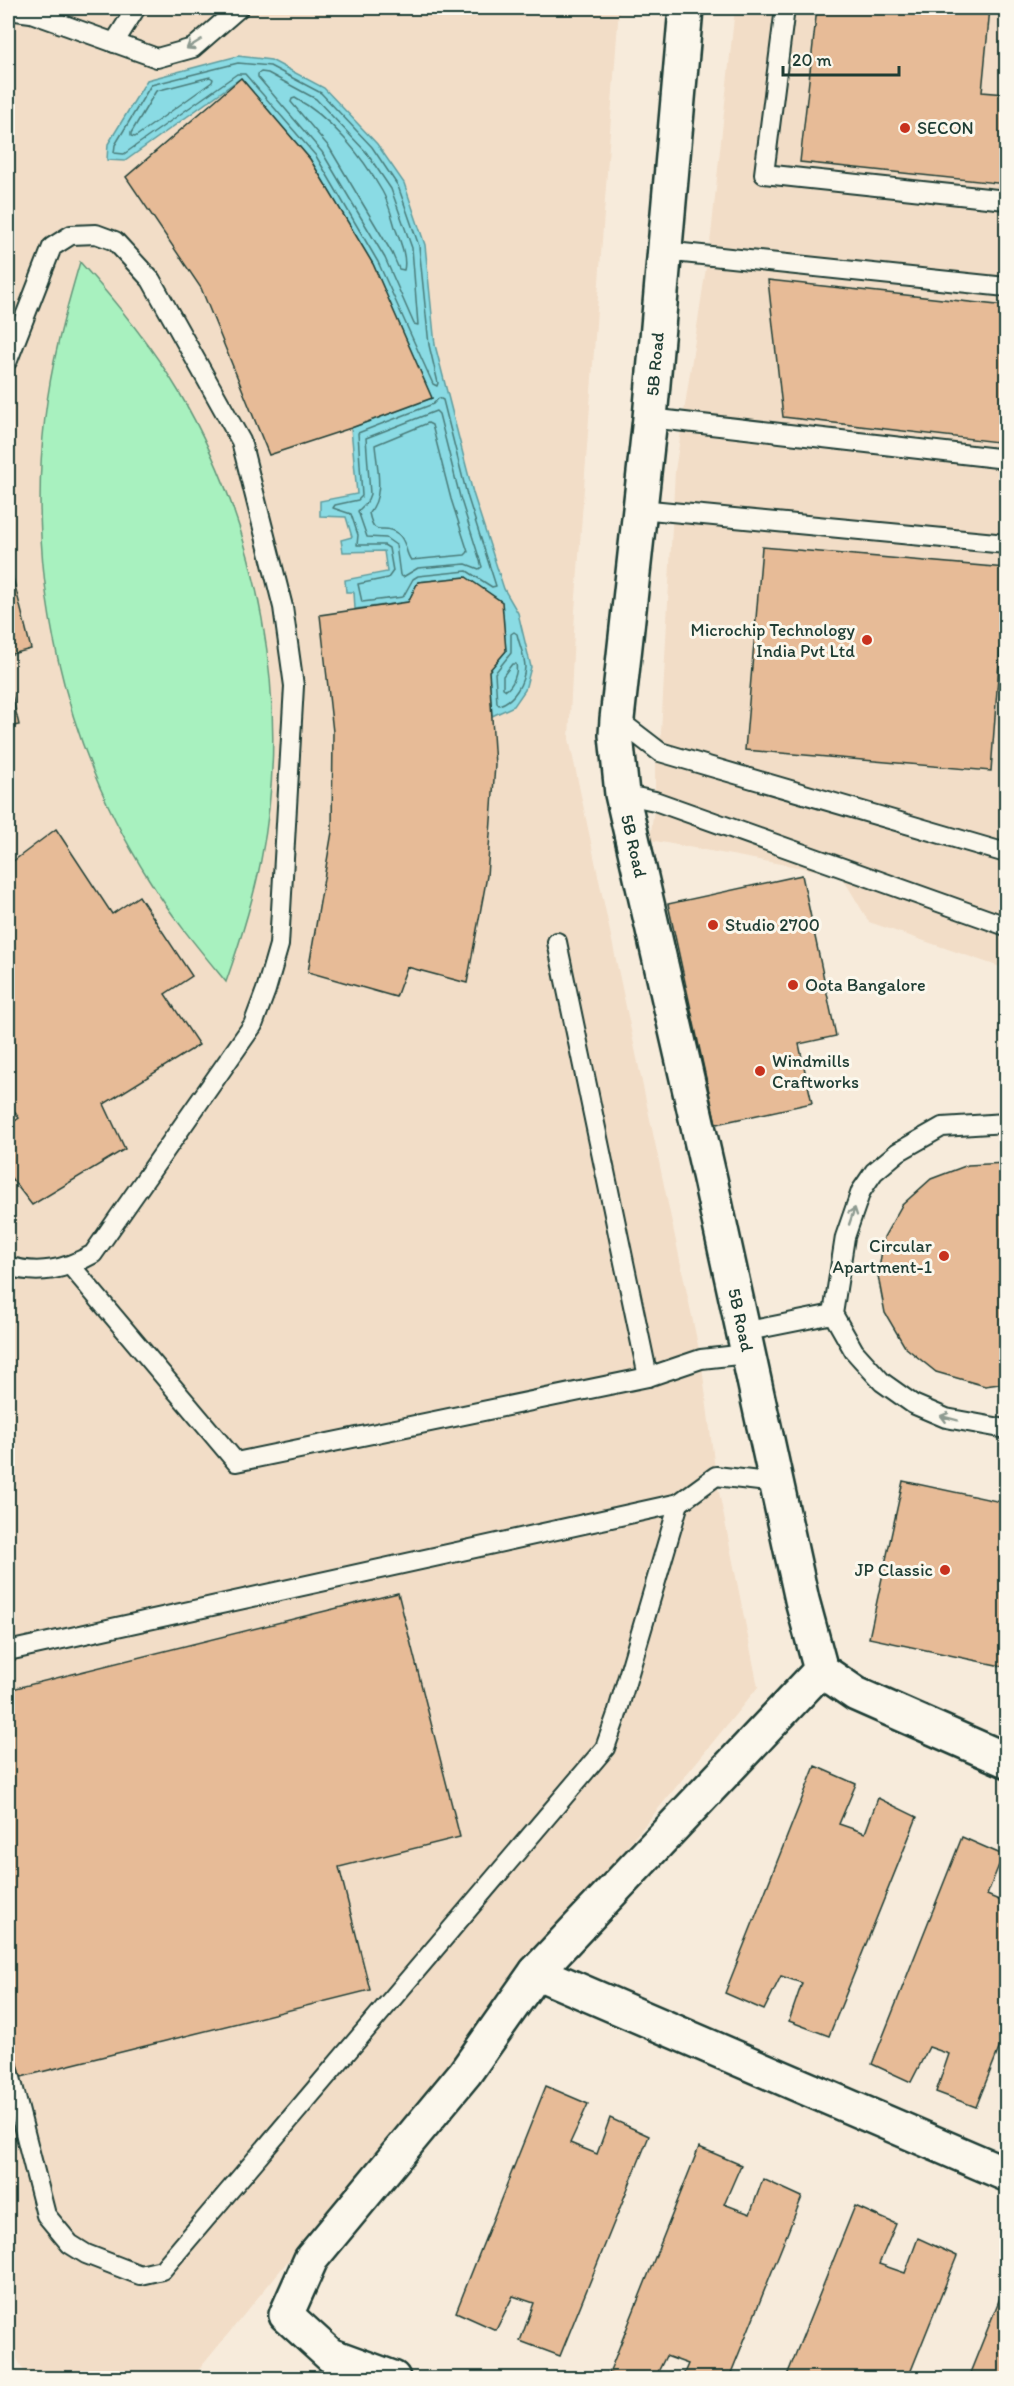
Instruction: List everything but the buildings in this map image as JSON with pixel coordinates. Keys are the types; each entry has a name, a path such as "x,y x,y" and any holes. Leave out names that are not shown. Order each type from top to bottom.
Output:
{"street":[{"name":"5B Road","path":"686,8 650,418 616,735 622,794 710,1179 802,1600 821,1670"},
{"path":"393,2379 330,2355 286,2315 312,2259 465,2073 536,1972 821,1670 856,1694 1006,1760"},
{"path":"536,1972 1006,2174"}],"lane":[{"path":"114,43 136,8"},
{"path":"8,10 31,13 157,58 193,48 239,8"},
{"path":"785,8 764,174 1006,200"},
{"path":"8,360 52,247 71,235 96,234 115,241 151,280 240,441 283,607 294,686 279,945 253,1025 93,1254 71,1266 46,1270 16,1269 8,1266"},
{"path":"664,251 1006,287"},
{"path":"650,418 1006,459"},
{"path":"640,509 1006,544"},
{"path":"617,719 660,752 1006,853"},
{"path":"622,794 655,801 1006,926"},
{"path":"557,942 648,1377"},
{"path":"1006,1123 942,1127 898,1152 874,1172 861,1191 845,1237 832,1314 854,1351 882,1382 913,1404 946,1418 1006,1429"},
{"path":"71,1266 236,1462 648,1377 832,1314"},
{"path":"8,1651 679,1503 716,1476 776,1483"},
{"path":"8,2066 46,2216 58,2232 70,2244 86,2254 140,2275 162,2270 605,1748 679,1503"}],"shaded area":[{"path":"8,8 619,8 575,611 569,739 701,1359 716,1477 758,1687 192,2378 28,2378 8,2343"},
{"path":"735,8 1006,8 1006,969 869,922 841,875 650,840 655,801 655,767 660,752 675,471 711,235"}],"green space":[{"path":"80,262 157,358 179,392 207,445 230,501 249,559 262,619 270,679 273,740 270,800 254,891 226,982 167,907 120,829 94,774 74,717 58,658 47,598 41,538 40,477 51,378"}],"water":[{"path":"238,56 271,60 324,88 377,144 404,183 425,245 435,345 473,493 504,589 518,613 531,667 525,690 514,706 492,716 489,671 506,651 502,602 466,577 418,582 408,602 355,609 354,592 346,592 345,580 387,572 384,551 343,552 341,540 352,537 346,517 320,516 320,501 357,494 351,428 432,398 373,264 310,159 241,78 125,161 107,160 108,144 147,80"}],"place":[{"name":"SECON","path":"905,128"},
{"name":"Microchip Technology India Pvt Ltd","path":"867,640"},
{"name":"Studio 2700","path":"713,925"},
{"name":"Oota Bangalore","path":"793,985"},
{"name":"Windmills Craftworks","path":"760,1071"},
{"name":"Circular Apartment-1","path":"944,1256"},
{"name":"JP Classic","path":"945,1570"}]}
